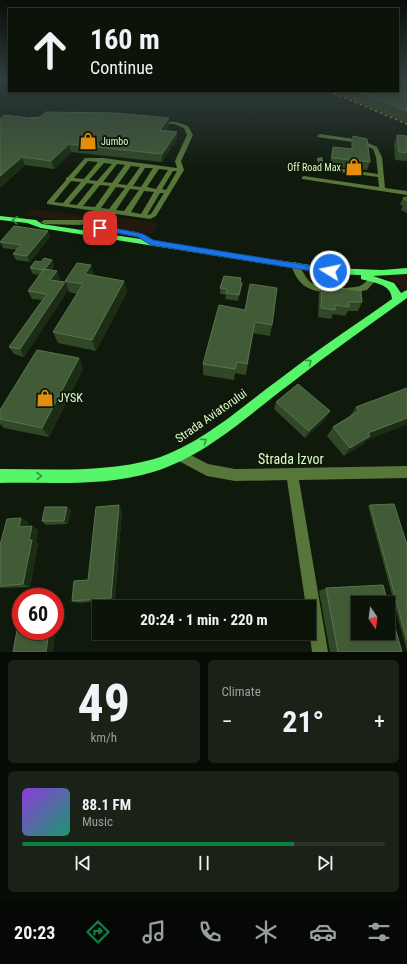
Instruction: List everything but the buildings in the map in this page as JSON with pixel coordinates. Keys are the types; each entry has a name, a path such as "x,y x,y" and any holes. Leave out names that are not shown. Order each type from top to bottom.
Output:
{"main road":[{"path":"0,218 30,222 44,222 105,232 116,237"},
{"path":"30,222 41,226 151,242 373,279 387,283 402,297"},
{"path":"330,271 382,273 407,271"},
{"name":"Strada Aviatorului","path":"0,476 106,474 127,472 154,465 179,455 200,444 232,422 319,355 402,297"}],"street":[{"path":"20,122 31,118 58,117"},
{"path":"154,121 186,127 190,135 178,161 181,170 154,216 143,216 51,204 49,201 87,159 181,170"},
{"path":"320,136 360,142 374,147 378,153 382,190"},
{"path":"320,158 321,164 326,169 381,176"},
{"path":"65,205 103,160"},
{"path":"79,207 116,162"},
{"path":"94,220 114,185 130,163"},
{"path":"111,212 144,165"},
{"path":"126,214 158,167"},
{"path":"143,216 172,168"},
{"path":"304,178 407,193"},
{"path":"68,179 168,192"},
{"path":"44,222 54,221 77,224 94,220"},
{"path":"94,220 102,229 141,235 151,242"},
{"path":"295,265 300,280 305,284 321,289 351,292 357,291 364,288 373,279"},
{"name":"Strada Izvor","path":"179,455 202,468 221,473 292,474 407,472"},
{"path":"292,474 320,652"}],"shaded area":[{"path":"32,209 90,217 76,222 25,215"},
{"path":"103,215 158,223 152,234 104,227 100,218"},
{"path":"407,274 407,290 403,293 402,289 397,283 379,276"}],"railway":[{"path":"373,109 407,124"}],"place":[{"name":"Jumbo","path":"88,141"},
{"name":"Off Road Max","path":"354,167"},
{"name":"JYSK","path":"45,398"}],"route":[{"path":"100,228 141,235 151,242 330,271"}]}
